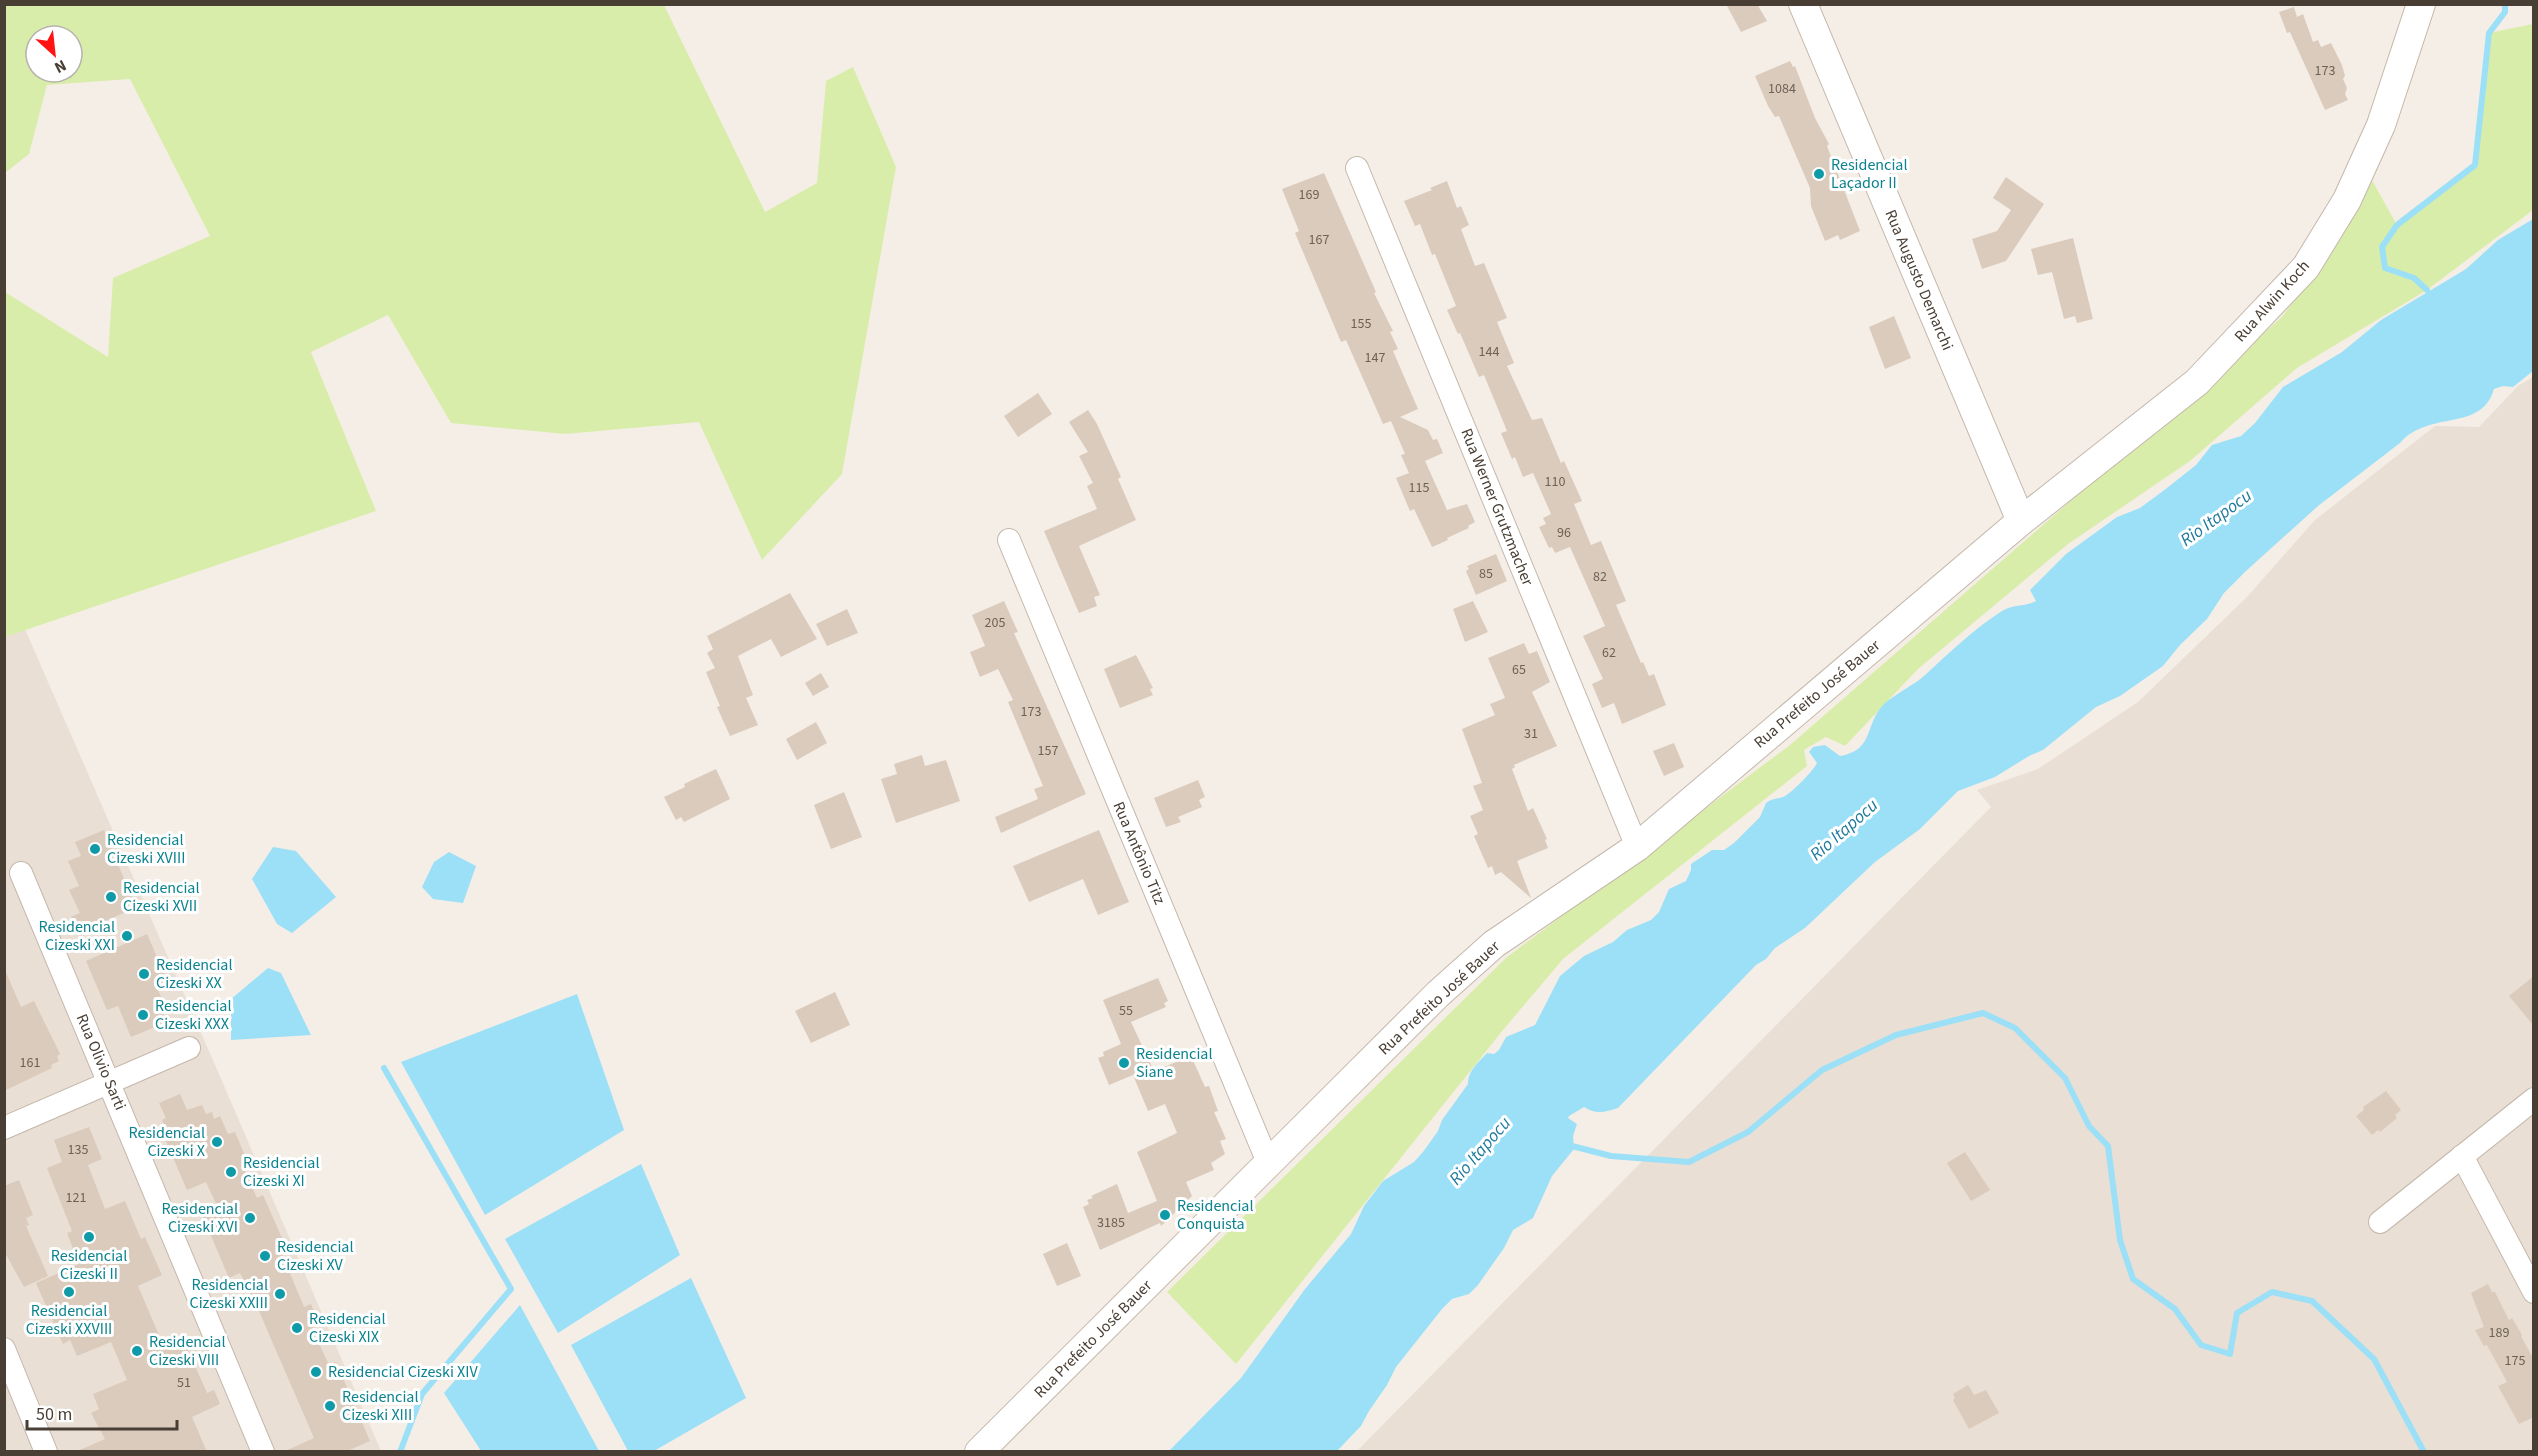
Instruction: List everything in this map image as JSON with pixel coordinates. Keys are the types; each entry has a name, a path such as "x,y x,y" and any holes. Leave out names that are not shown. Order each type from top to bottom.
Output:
{"street":[{"name":"Rua Augusto Demarchi","path":"1803,4 2021,521"},
{"name":"Rua Alwin Koch","path":"2021,521 2197,381 2306,267 2347,200 2381,125 2421,4"},
{"name":"Rua Werner Grutzmacher","path":"1357,168 1637,847"},
{"name":"Rua Prefeito José Bauer","path":"980,1452 1438,994 1494,944 1637,847 2021,521"},
{"name":"Rua Antônio Titz","path":"1009,540 1269,1165"},
{"name":"Rua Olivio Sarti","path":"21,873 263,1452"},
{"path":"4,1128 189,1047"},
{"path":"2380,1222 2534,1099"},
{"path":"2462,1156 2534,1292"},
{"path":"4,1349 46,1452"}],"shaded area":[{"path":"2533,377 2533,1451 1356,1452 1991,807 1977,790 2038,769 2138,702 2247,597 2315,520 2435,426 2479,427 2518,386"},
{"path":"4,581 225,1088 381,1451 5,1451"}],"green space":[{"path":"5,4 664,5 765,212 817,183 826,81 853,67 896,167 842,474 762,560 699,422 565,434 451,423 388,315 311,352 376,511 5,637 5,292 108,357 113,278 210,236 130,79 84,82 84,24 24,24 24,84 61,84 47,85 29,154 5,173"},
{"path":"2533,24 2533,210 2427,290 2297,368 2190,461 2068,544 1918,669 1845,746 1826,737 1804,750 1807,766 1563,959 1503,1030 1236,1364 1167,1292 1507,957 1790,745 2282,317 2342,233 2369,175 2397,225 2474,165 2489,33"}],"water":[{"name":"Rio Itapocu","path":"2533,219 2533,371 2513,387 2503,386 2494,389 2487,403 2478,411 2426,426 2412,433 2318,506 2246,571 2224,593 2207,619 2180,645 2163,666 2120,696 2096,707 2043,750 1995,777 1958,791 1920,829 1875,862 1805,928 1775,948 1766,959 1756,965 1618,1108 1597,1112 1584,1107 1569,1116 1568,1118 1577,1124 1573,1136 1574,1149 1552,1176 1533,1218 1513,1230 1504,1248 1469,1294 1452,1299 1442,1309 1396,1367 1361,1426 1337,1451 1169,1451 1241,1378 1305,1289 1351,1234 1364,1206 1383,1181 1414,1162 1423,1152 1438,1131 1442,1120 1468,1084 1468,1079 1477,1063 1487,1053 1494,1054 1499,1050 1506,1037 1535,1025 1560,976 1584,956 1613,942 1627,930 1651,920 1659,912 1669,889 1686,881 1691,864 1712,850 1724,850 1734,843 1760,817 1766,803 1787,795 1796,787 1817,763 1809,752 1813,747 1825,745 1840,756 1859,748 1884,704 1920,679 1962,641 1992,618 2006,609 2036,601 2030,590 2066,554 2117,517 2140,508 2167,488 2196,465 2212,445 2241,436 2255,423 2283,387 2342,352 2381,320 2466,269 2498,240"},
{"path":"273,847 296,851 336,897 292,933 277,924 252,879"},
{"path":"449,852 476,866 463,903 433,899 422,887 434,862"},
{"path":"268,968 281,973 311,1035 231,1040 231,999"},
{"path":"577,994 624,1130 485,1215 401,1062"},
{"path":"641,1164 680,1255 558,1333 505,1239"},
{"path":"691,1278 746,1398 654,1451 628,1451 571,1345"},
{"path":"520,1305 599,1451 481,1451 444,1393"}],"building":[{"path":"1726,4 1757,4 1767,21 1741,32"},
{"path":"2294,7 2297,17 2303,14 2313,42 2318,40 2321,47 2331,43 2342,65 2345,76 2343,79 2347,88 2345,94 2348,100 2325,110 2279,12"},
{"path":"1790,61 1793,67 1795,66 1815,118 1829,144 1827,146 1860,231 1840,240 1838,235 1825,241 1811,206 1810,188 1779,116 1775,117 1768,106 1755,76"},
{"path":"1324,173 1376,292 1374,293 1393,331 1390,332 1398,349 1393,351 1418,409 1400,417 1428,430 1433,440 1437,439 1443,453 1425,461 1447,510 1467,504 1475,522 1468,526 1469,528 1432,547 1414,509 1410,511 1396,478 1409,473 1401,455 1405,454 1391,421 1383,424 1346,340 1341,342 1295,233 1299,231 1282,189"},
{"path":"2006,177 2044,204 2006,261 1982,269 1972,239 1997,231 2011,210 1993,198"},
{"path":"1447,181 1457,208 1461,206 1469,225 1461,229 1475,266 1484,263 1507,318 1497,322 1514,363 1507,366 1532,420 1542,418 1561,463 1564,461 1582,501 1574,504 1591,545 1601,541 1626,601 1616,605 1641,663 1643,662 1649,676 1654,674 1666,705 1622,724 1614,703 1602,708 1592,684 1603,679 1583,636 1605,626 1570,547 1555,553 1552,547 1549,548 1539,527 1546,524 1543,518 1551,514 1533,473 1523,477 1515,457 1512,459 1501,433 1507,431 1484,375 1479,377 1460,333 1458,334 1447,310 1456,306 1435,254 1432,255 1420,224 1415,226 1404,201 1432,190 1430,188"},
{"path":"2073,238 2093,319 2077,323 2075,316 2064,319 2052,272 2038,275 2031,249"},
{"path":"1894,316 1911,358 1885,369 1869,327"},
{"path":"1038,393 1052,414 1018,437 1004,416"},
{"path":"1088,410 1097,424 1121,477 1118,479 1136,520 1079,546 1100,595 1094,597 1097,606 1079,613 1044,531 1097,509 1087,486 1093,483 1079,456 1088,452 1069,422"},
{"path":"1496,554 1507,581 1476,595 1466,571 1469,569 1467,566"},
{"path":"790,593 817,639 781,657 771,639 738,656 753,695 746,698 758,725 730,736 717,707 720,706 706,672 715,668 707,653 713,649 707,636"},
{"path":"1004,601 1018,632 1014,633 1086,794 1001,833 995,817 1038,799 1034,789 1043,786 1008,702 1013,700 998,669 980,677 970,652 985,646 972,615"},
{"path":"1473,601 1488,632 1465,642 1453,609"},
{"path":"847,609 858,633 827,646 816,624"},
{"path":"1524,643 1529,654 1537,651 1550,682 1532,692 1557,746 1514,765 1512,769 1528,811 1533,808 1547,839 1545,840 1548,848 1517,861 1531,898 1501,872 1495,875 1492,866 1488,868 1474,836 1478,834 1470,816 1483,810 1473,786 1482,783 1462,729 1495,715 1490,704 1505,698 1488,658"},
{"path":"1136,655 1153,688 1150,689 1153,695 1120,708 1104,669"},
{"path":"821,673 829,687 813,696 805,683"},
{"path":"816,722 827,743 797,760 786,739"},
{"path":"1674,743 1684,767 1664,776 1653,751"},
{"path":"922,755 925,766 946,760 960,801 896,823 881,779 897,774 894,764"},
{"path":"716,769 730,799 684,822 681,817 676,820 664,797 685,787 684,784"},
{"path":"1198,780 1205,797 1199,800 1202,807 1178,817 1181,822 1166,827 1154,798"},
{"path":"844,792 862,837 831,849 814,805"},
{"path":"104,830 136,908 78,932 71,917 80,913 69,890 79,886 68,861 81,856 75,842"},
{"path":"1099,830 1129,902 1098,915 1083,879 1029,902 1013,866"},
{"path":"147,934 169,985 158,990 165,1006 161,1008 167,1022 131,1037 118,1006 107,1010 86,961"},
{"path":"4,968 21,1007 34,1001 60,1054 57,1056 59,1061 51,1065 52,1068 4,1091"},
{"path":"2534,976 2534,1026 2509,996"},
{"path":"1158,978 1168,1001 1164,1003 1166,1007 1131,1022 1154,1071 1191,1056 1205,1087 1209,1086 1218,1111 1214,1112 1226,1139 1220,1141 1225,1154 1211,1163 1214,1170 1186,1182 1192,1196 1161,1226 1160,1223 1100,1250 1083,1207 1089,1204 1087,1200 1117,1184 1128,1213 1157,1201 1137,1152 1177,1133 1165,1104 1148,1111 1133,1075 1109,1085 1098,1058 1104,1056 1103,1052 1121,1044 1103,1000"},
{"path":"835,992 850,1025 811,1043 795,1011"},
{"path":"2386,1091 2401,1110 2395,1115 2397,1118 2380,1132 2378,1130 2372,1135 2356,1116 2364,1110 2363,1107"},
{"path":"180,1094 187,1110 202,1105 206,1114 212,1112 214,1119 220,1116 228,1134 235,1132 248,1163 242,1165 257,1198 263,1195 286,1247 280,1249 304,1307 311,1304 319,1323 313,1326 315,1335 329,1365 336,1362 370,1441 345,1452 283,1452 314,1438 255,1302 240,1273 229,1278 203,1217 219,1210 206,1182 187,1190 165,1139 170,1137 162,1120 166,1118 159,1103"},
{"path":"89,1127 102,1159 88,1165 105,1209 125,1201 141,1239 145,1237 162,1275 138,1286 165,1349 184,1341 207,1393 214,1390 220,1404 192,1417 207,1452 75,1452 105,1439 91,1413 99,1409 93,1394 127,1380 111,1342 77,1356 70,1340 63,1344 36,1283 79,1264 67,1233 72,1231 47,1168 62,1162 54,1140"},
{"path":"1965,1152 1990,1190 1971,1201 1947,1163"},
{"path":"19,1180 33,1215 26,1218 29,1225 26,1226 48,1276 24,1287 4,1251 4,1186"},
{"path":"1067,1243 1081,1276 1057,1286 1043,1254"},
{"path":"2488,1284 2492,1292 2495,1292 2509,1320 2512,1318 2534,1360 2534,1417 2519,1424 2498,1386 2507,1382 2487,1345 2484,1346 2475,1330 2484,1327 2471,1293"},
{"path":"1968,1385 1974,1395 1986,1390 1999,1413 1969,1429 1953,1400 1955,1398 1953,1394"}],"waterway":[{"path":"2427,290 2414,278 2385,268 2382,247 2397,225 2475,165 2489,33 2505,12 2505,4"},
{"path":"1568,1145 1611,1156 1689,1162 1748,1132 1822,1070 1896,1035 1983,1013 2015,1028 2065,1078 2089,1126 2108,1146 2120,1240 2133,1279 2175,1309 2201,1345 2230,1354 2237,1313 2272,1292 2312,1301 2374,1359 2424,1452"},
{"path":"384,1068 511,1289 422,1394 400,1452"}],"place":[{"name":"Residencial Laçador II","path":"1819,174"},
{"name":"Residencial Cizeski XVIII","path":"95,849"},
{"name":"Residencial Cizeski XVII","path":"111,897"},
{"name":"Residencial Cizeski XXI","path":"127,936"},
{"name":"Residencial Cizeski XX","path":"144,974"},
{"name":"Residencial Cizeski XXX","path":"143,1015"},
{"name":"Residencial Siane","path":"1124,1063"},
{"name":"Residencial Cizeski X","path":"217,1142"},
{"name":"Residencial Cizeski XI","path":"231,1172"},
{"name":"Residencial Conquista","path":"1165,1215"},
{"name":"Residencial Cizeski XVI","path":"250,1218"},
{"name":"Residencial Cizeski II","path":"89,1237"},
{"name":"Residencial Cizeski XV","path":"265,1256"},
{"name":"Residencial Cizeski XXVIII","path":"69,1292"},
{"name":"Residencial Cizeski XXIII","path":"280,1294"},
{"name":"Residencial Cizeski XIX","path":"297,1328"},
{"name":"Residencial Cizeski VIII","path":"137,1351"},
{"name":"Residencial Cizeski XIV","path":"316,1372"},
{"name":"Residencial Cizeski XIII","path":"330,1406"}]}
